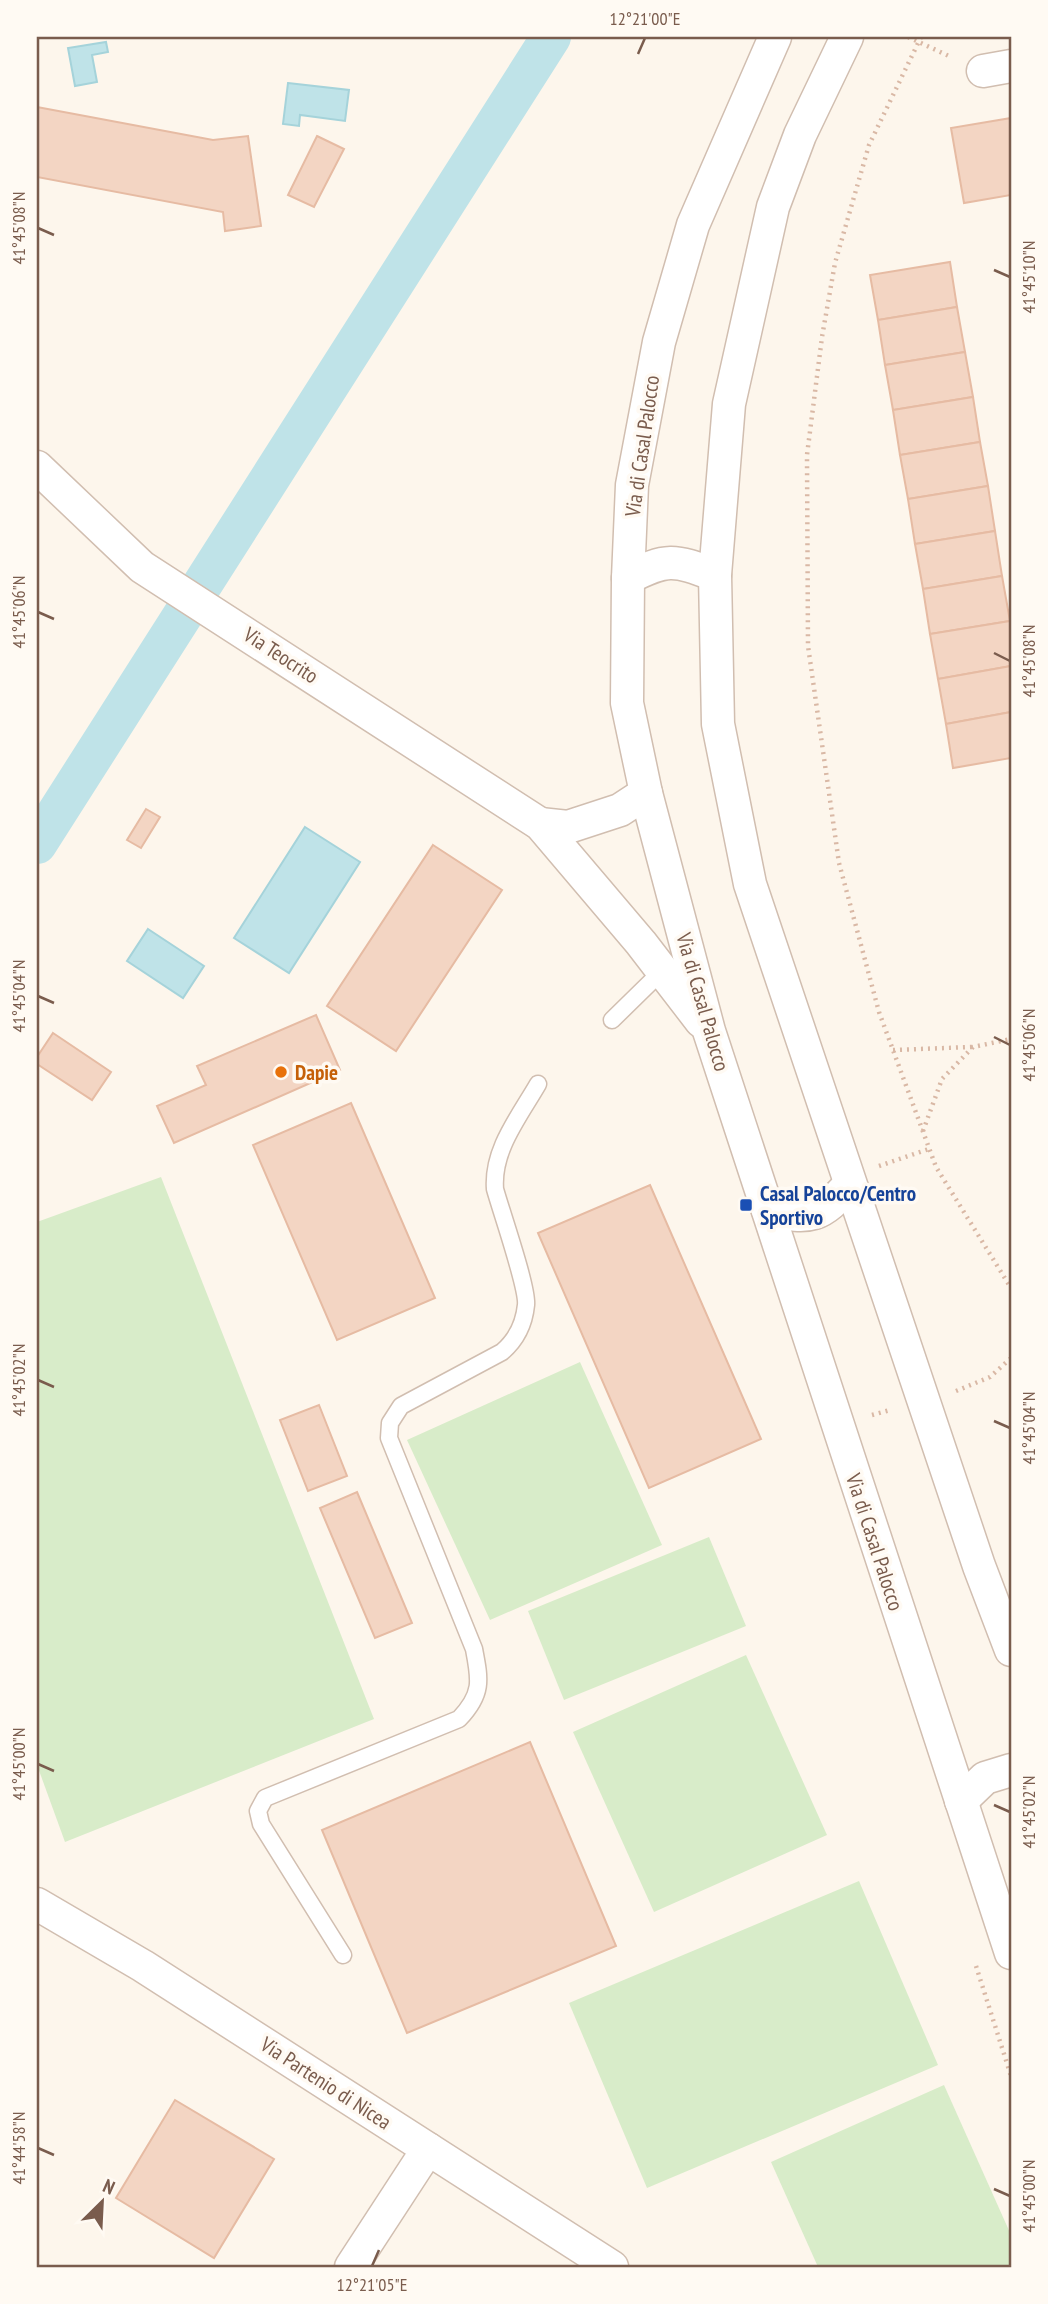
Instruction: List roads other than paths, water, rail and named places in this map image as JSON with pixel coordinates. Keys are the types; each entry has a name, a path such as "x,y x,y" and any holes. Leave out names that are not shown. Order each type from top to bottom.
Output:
{"street":[{"name":"Via di Casal Palocco","path":"775,37 693,225 659,342 632,485 627,703 646,793 709,1031 1011,1953"},
{"path":"848,37 800,135 773,207 729,404 715,575 718,724 750,884 979,1566 1011,1650"},
{"name":"Via Teocrito","path":"37,467 142,567 244,630 540,824 709,1031"},
{"path":"628,578 661,561 689,565 715,575"},
{"path":"540,824 568,827 620,810 646,793"},
{"path":"768,1210 799,1217 828,1208 850,1184"},
{"path":"961,1801 985,1778 1011,1770"},
{"name":"Via Partenio di Nicea","path":"37,1904 144,1966 612,2267"},
{"path":"351,2267 428,2149"}],"lane":[{"path":"612,1020 662,971"},
{"path":"343,1955 261,1824 258,1811 265,1798 459,1719 469,1708 480,1684 474,1649 389,1438 401,1406 502,1352 513,1343 521,1327 527,1303 495,1189 493,1170 502,1145 538,1084"}],"water":[{"path":"106,42 108,52 92,55 97,82 75,86 68,48"},
{"path":"288,83 349,90 345,121 300,115 299,126 283,124"},
{"path":"305,827 360,862 289,973 234,938"},
{"path":"148,929 204,966 183,998 127,961"}],"waterway":[{"path":"37,844 551,37"}],"place":[{"name":"Dapie","path":"281,1072"},
{"name":"Casal Palocco/Centro Sportivo","path":"746,1205"}]}
